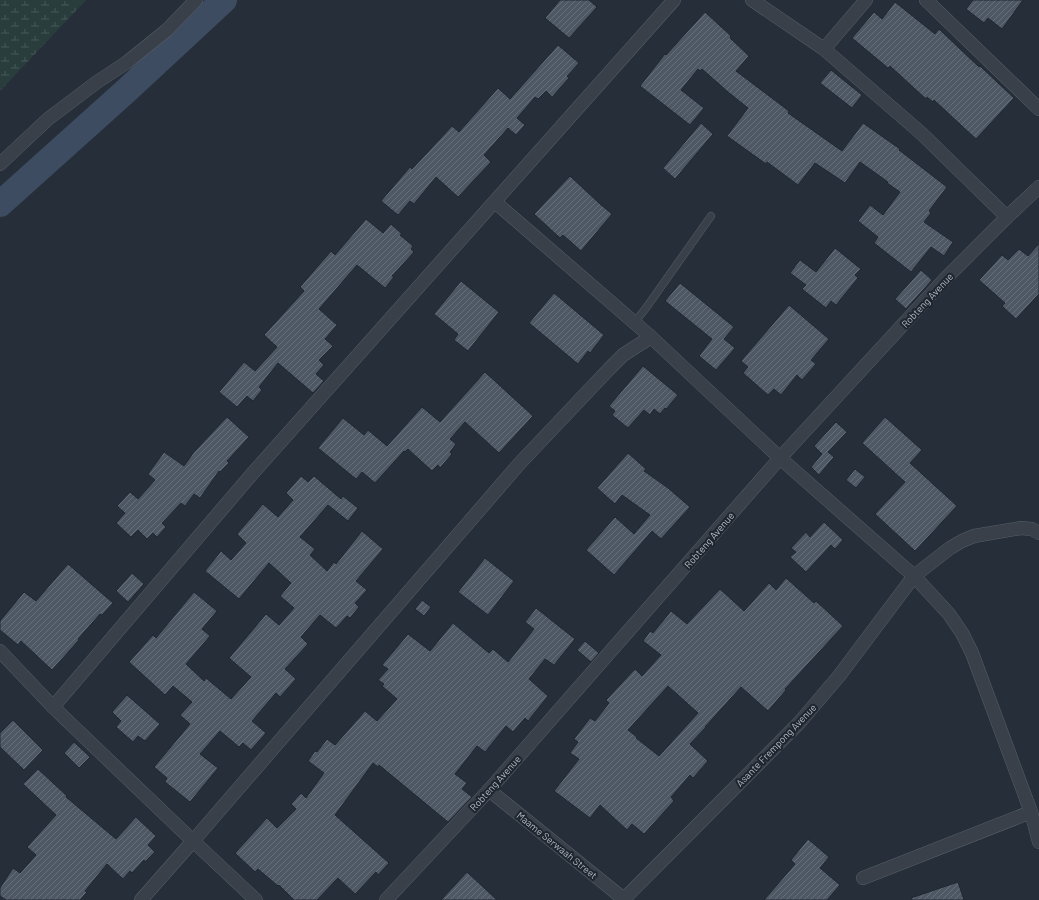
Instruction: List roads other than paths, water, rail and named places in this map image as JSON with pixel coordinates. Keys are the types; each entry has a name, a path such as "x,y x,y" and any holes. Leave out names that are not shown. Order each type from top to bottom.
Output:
{"street":[{"path":"0,164 48,119 97,82 126,63 168,30 196,0"},
{"path":"53,707 252,474 674,0"},
{"path":"752,0 824,50 921,133 1007,217"},
{"path":"824,50 866,0"},
{"path":"926,0 1039,109"},
{"name":"Robteng Avenue","path":"386,900 489,790 780,458 945,280 1039,187"},
{"path":"495,202 651,337 780,458 914,576 949,614 962,633 972,652 1031,812 1039,842"},
{"path":"140,900 194,841 520,462 608,369 623,355 651,337"},
{"name":"Asante Frempong Avenue","path":"624,900 779,745 799,723 839,676 914,576 950,548 974,536 1021,528 1032,529 1039,533"},
{"path":"0,652 53,707 256,900"},
{"name":"Maame Serwaah Street","path":"489,790 624,900"},
{"path":"863,878 1031,812"}],"lane":[{"path":"634,323 710,216"}],"waterway":[{"path":"0,204 127,90 224,0"}]}
